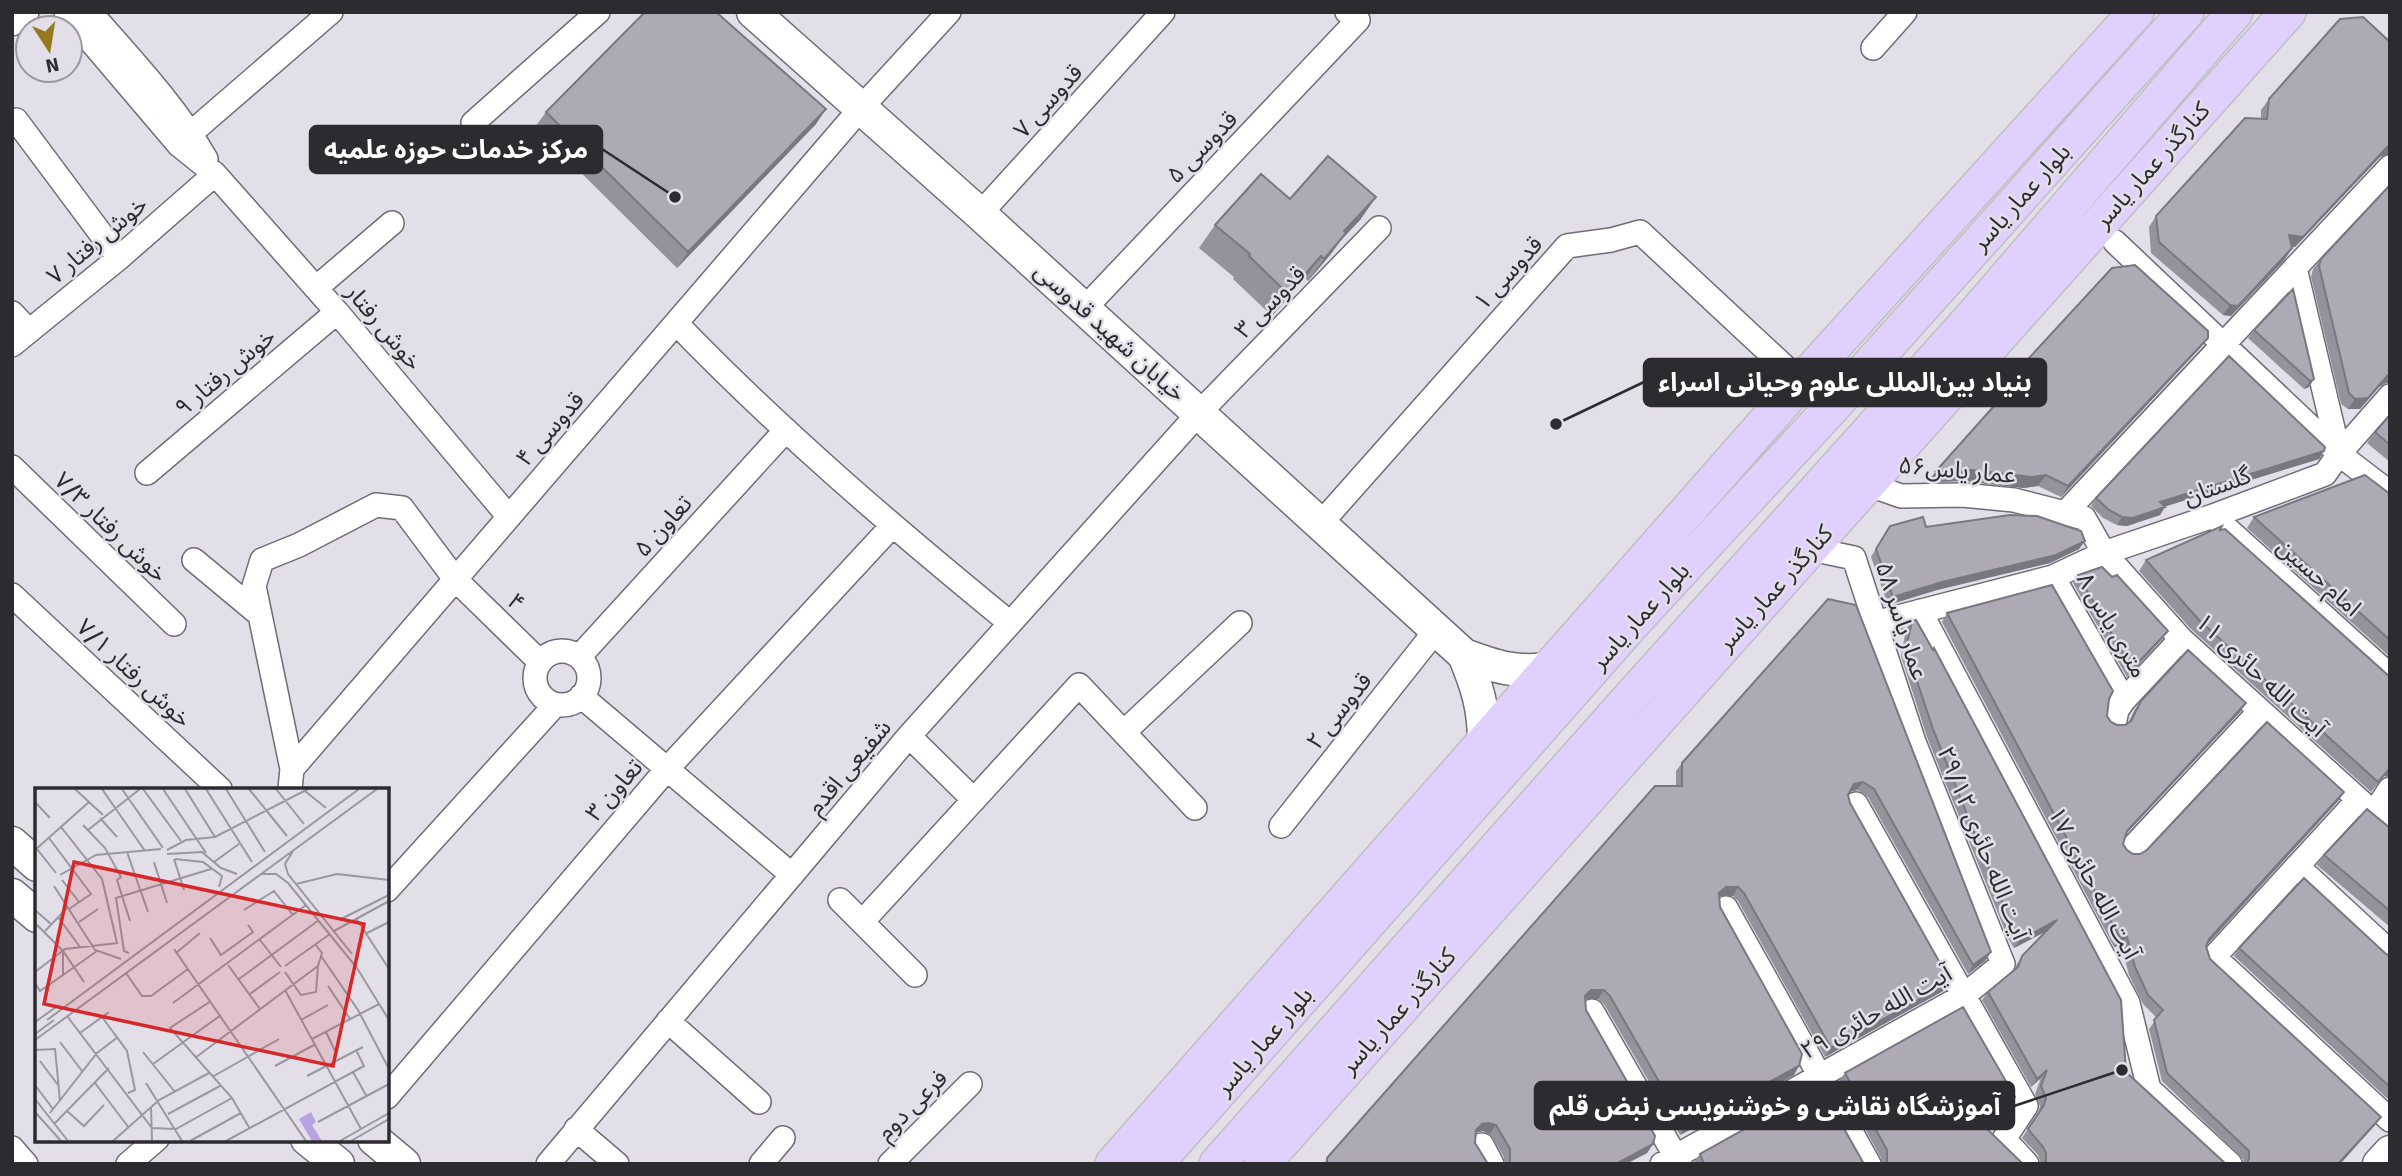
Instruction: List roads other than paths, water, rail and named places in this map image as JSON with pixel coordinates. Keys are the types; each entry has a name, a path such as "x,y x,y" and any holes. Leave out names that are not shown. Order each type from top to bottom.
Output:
{"main road":[{"name":"خیابان شهید قدوسی","path":"753,12 1199,412 1464,655"},
{"path":"1113,1164 1801,382 2136,12"},
{"name":"بلوار عمار یاسر","path":"1155,1164 1629,628 1833,406 2186,12"},
{"name":"بلوار عمار یاسر","path":"1217,1164 2032,248 2235,12"},
{"name":"کنارگذر عمار یاسر","path":"1262,1164 2288,12"},
{"path":"1973,365 2032,248"},
{"path":"1711,486 1833,406"},
{"path":"1464,655 1501,669 1523,672 1549,669"},
{"path":"1464,655 1478,688 1484,715 1484,742"},
{"path":"1629,699 1655,722"},
{"path":"12,843 35,862"},
{"path":"12,895 35,914"},
{"path":"309,1141 338,1164"},
{"path":"375,1141 404,1164"},
{"path":"2379,1164 2390,1153"}],"street":[{"path":"12,24 27,12"},
{"name":"خوش رفتار","path":"66,12 179,145 215,174 316,288 509,517"},
{"name":"خوش رفتار","path":"90,12 191,133 215,174"},
{"path":"191,133 331,12"},
{"path":"473,123 598,12"},
{"name":"قدوسی ۴","path":"291,779 509,517 862,108 949,12"},
{"path":"1873,48 1905,12"},
{"name":"قدوسی ۵","path":"1084,309 1353,16"},
{"name":"قدوسی ۷","path":"980,214 1159,17"},
{"path":"16,120 119,258"},
{"path":"2066,512 2390,167"},
{"name":"خوش رفتار ۷","path":"21,338 119,258 215,174"},
{"path":"316,288 392,223"},
{"name":"قدوسی ۳","path":"1199,412 1379,228"},
{"name":"قدوسی ۱","path":"1321,523 1567,246 1611,240 1640,232 1801,382"},
{"path":"2115,242 2339,454 2390,492"},
{"path":"2295,268 2339,454"},
{"name":"خوش رفتار ۹","path":"146,473 337,312"},
{"path":"12,313 21,338"},
{"path":"676,323 786,430 892,526 1010,623"},
{"name":"گلستان","path":"1875,623 2053,577 2104,553 2325,474 2390,396"},
{"name":"شفیعی اقدم","path":"548,1164 909,736 1199,412"},
{"name":"تعاون ۵","path":"579,657 786,430"},
{"name":"خوش رفتار ۷/۳","path":"12,467 174,624"},
{"name":"عمار یاس۵۶","path":"1867,484 1901,496 1962,495 2014,500 2066,512 2084,518 2104,553"},
{"name":"۴","path":"291,779 254,586 262,560 299,545 376,505 402,508 456,579 540,662"},
{"name":"امام حسین","path":"2213,516 2390,676"},
{"name":"تعاون ۳","path":"388,1096 667,769 892,526"},
{"name":"عمار یاسر ۵۸","path":"1811,549 1854,558 1914,742"},
{"name":"آیت الله حائری ۱۱","path":"2104,553 2181,639 2374,814"},
{"path":"194,560 260,615"},
{"name":"۸ متری یاس","path":"2053,577 2124,699"},
{"name":"خوش رفتار ۷/۱","path":"12,595 219,788"},
{"name":"آیت الله حائری ۱۷","path":"1920,611 2128,1003 2148,1089 2230,1164"},
{"path":"1124,732 1240,623"},
{"name":"قدوسی ۲","path":"1282,826 1437,629"},
{"path":"2115,720 2117,710 2124,699 2181,639"},
{"path":"388,889 555,705 575,702 587,689 589,671 586,663 572,652 563,650 545,655 535,669 536,688 540,696 555,705"},
{"path":"862,922 1079,685 1195,808"},
{"path":"581,696 792,875"},
{"path":"2131,849 2260,711"},
{"path":"909,736 974,800"},
{"name":"آیت الله حائری ۲۹/۱۲","path":"1914,742 2003,964"},
{"path":"2390,789 2374,814 2297,866 2214,957 2390,1121"},
{"path":"1856,804 2026,1106 2004,1139 2027,1164"},
{"path":"2297,866 2390,951"},
{"path":"839,900 915,975"},
{"path":"1726,908 1869,1164"},
{"name":"آیت الله حائری ۲۹","path":"1672,1161 1820,1074 1963,996 2003,964"},
{"path":"1592,1011 1672,1161"},
{"path":"668,1021 759,1102"},
{"name":"فرعی دوم","path":"890,1164 970,1084"},
{"path":"576,1129 617,1164"},
{"path":"761,1164 783,1138"},
{"path":"128,1164 155,1141"},
{"path":"12,1148 26,1164"}],"place":[{"name":"مرکز خدمات حوزه علمیه","path":"675,197"},
{"name":"بنیاد بین‌المللی علوم وحیانی اسراء","path":"1556,424"},
{"name":"آموزشگاه نقاشی و خوشنویسی نبض قلم","path":"2122,1070"}]}
